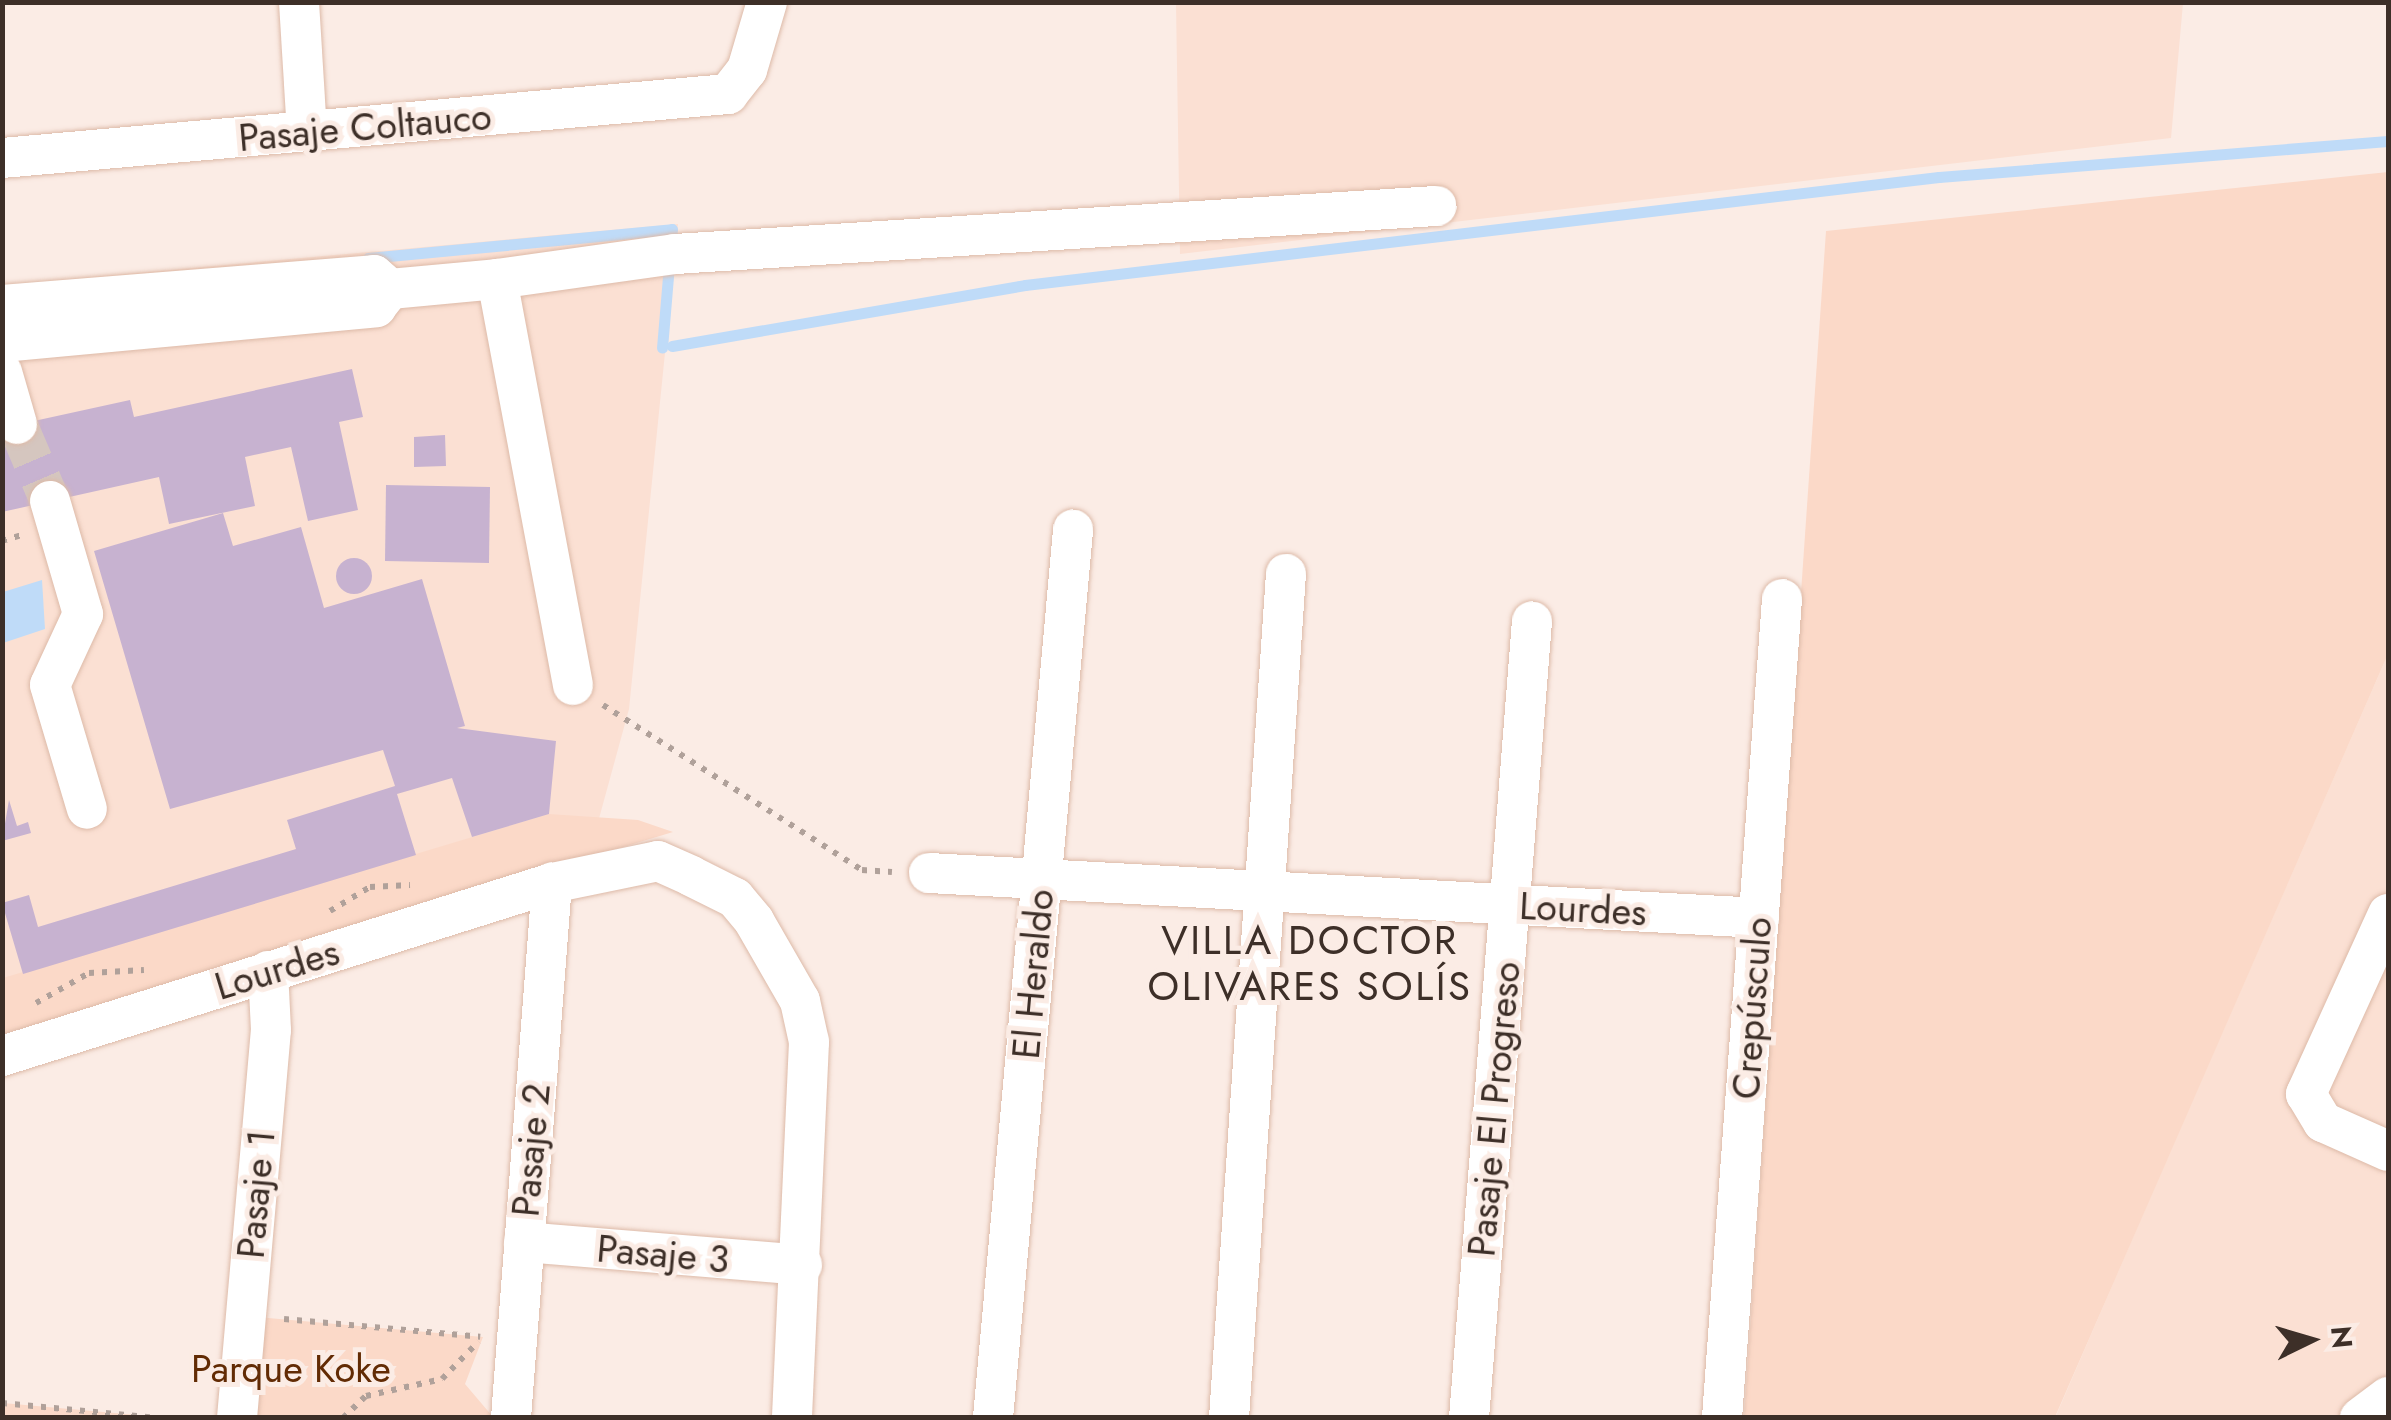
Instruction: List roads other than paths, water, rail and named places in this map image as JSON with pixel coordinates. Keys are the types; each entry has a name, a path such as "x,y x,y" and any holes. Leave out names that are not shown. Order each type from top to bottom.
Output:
{"street":[{"path":"299,2 307,131"},
{"name":"Pasaje Coltauco","path":"2,158 728,94 747,70 768,2"},
{"path":"2,305 374,275 390,289 497,280 670,255 1436,206"},
{"path":"497,280 573,685"},
{"path":"2,342 376,307 390,289"},
{"path":"2,372 17,424"},
{"path":"50,501 83,614 50,685 88,809"},
{"name":"El Heraldo","path":"994,1418 1073,530"},
{"path":"1230,1418 1286,574"},
{"name":"Crepúsculo","path":"1722,1418 1782,599"},
{"name":"Pasaje El Progreso","path":"1469,1418 1532,621"},
{"name":"Lourdes","path":"2,1056 552,883 658,861 735,898 778,956 809,1042 802,1265 792,1418"},
{"name":"Lourdes","path":"929,873 1759,918"},
{"name":"Pasaje 2","path":"511,1418 500,1339 524,1242 552,883"},
{"path":"2388,914 2306,1094 2323,1122 2388,1151"},
{"name":"Pasaje 1","path":"236,1418 268,971"},
{"name":"Pasaje 3","path":"524,1242 802,1265"},
{"path":"2360,1418 2388,1397"}],"water":[{"path":"42,580 45,629 3,643 3,592"}],"waterway":[{"path":"672,346 1025,285 1939,177 2388,141"},
{"path":"368,258 672,229 662,348"}],"tunnel":[{"path":"17,424 50,501"}],"district":[{"name":"VILLA DOCTOR OLIVARES SOLÍS","path":"1310,963"}],"park label":[{"name":"Parque Koke","path":"291,1369"}]}
